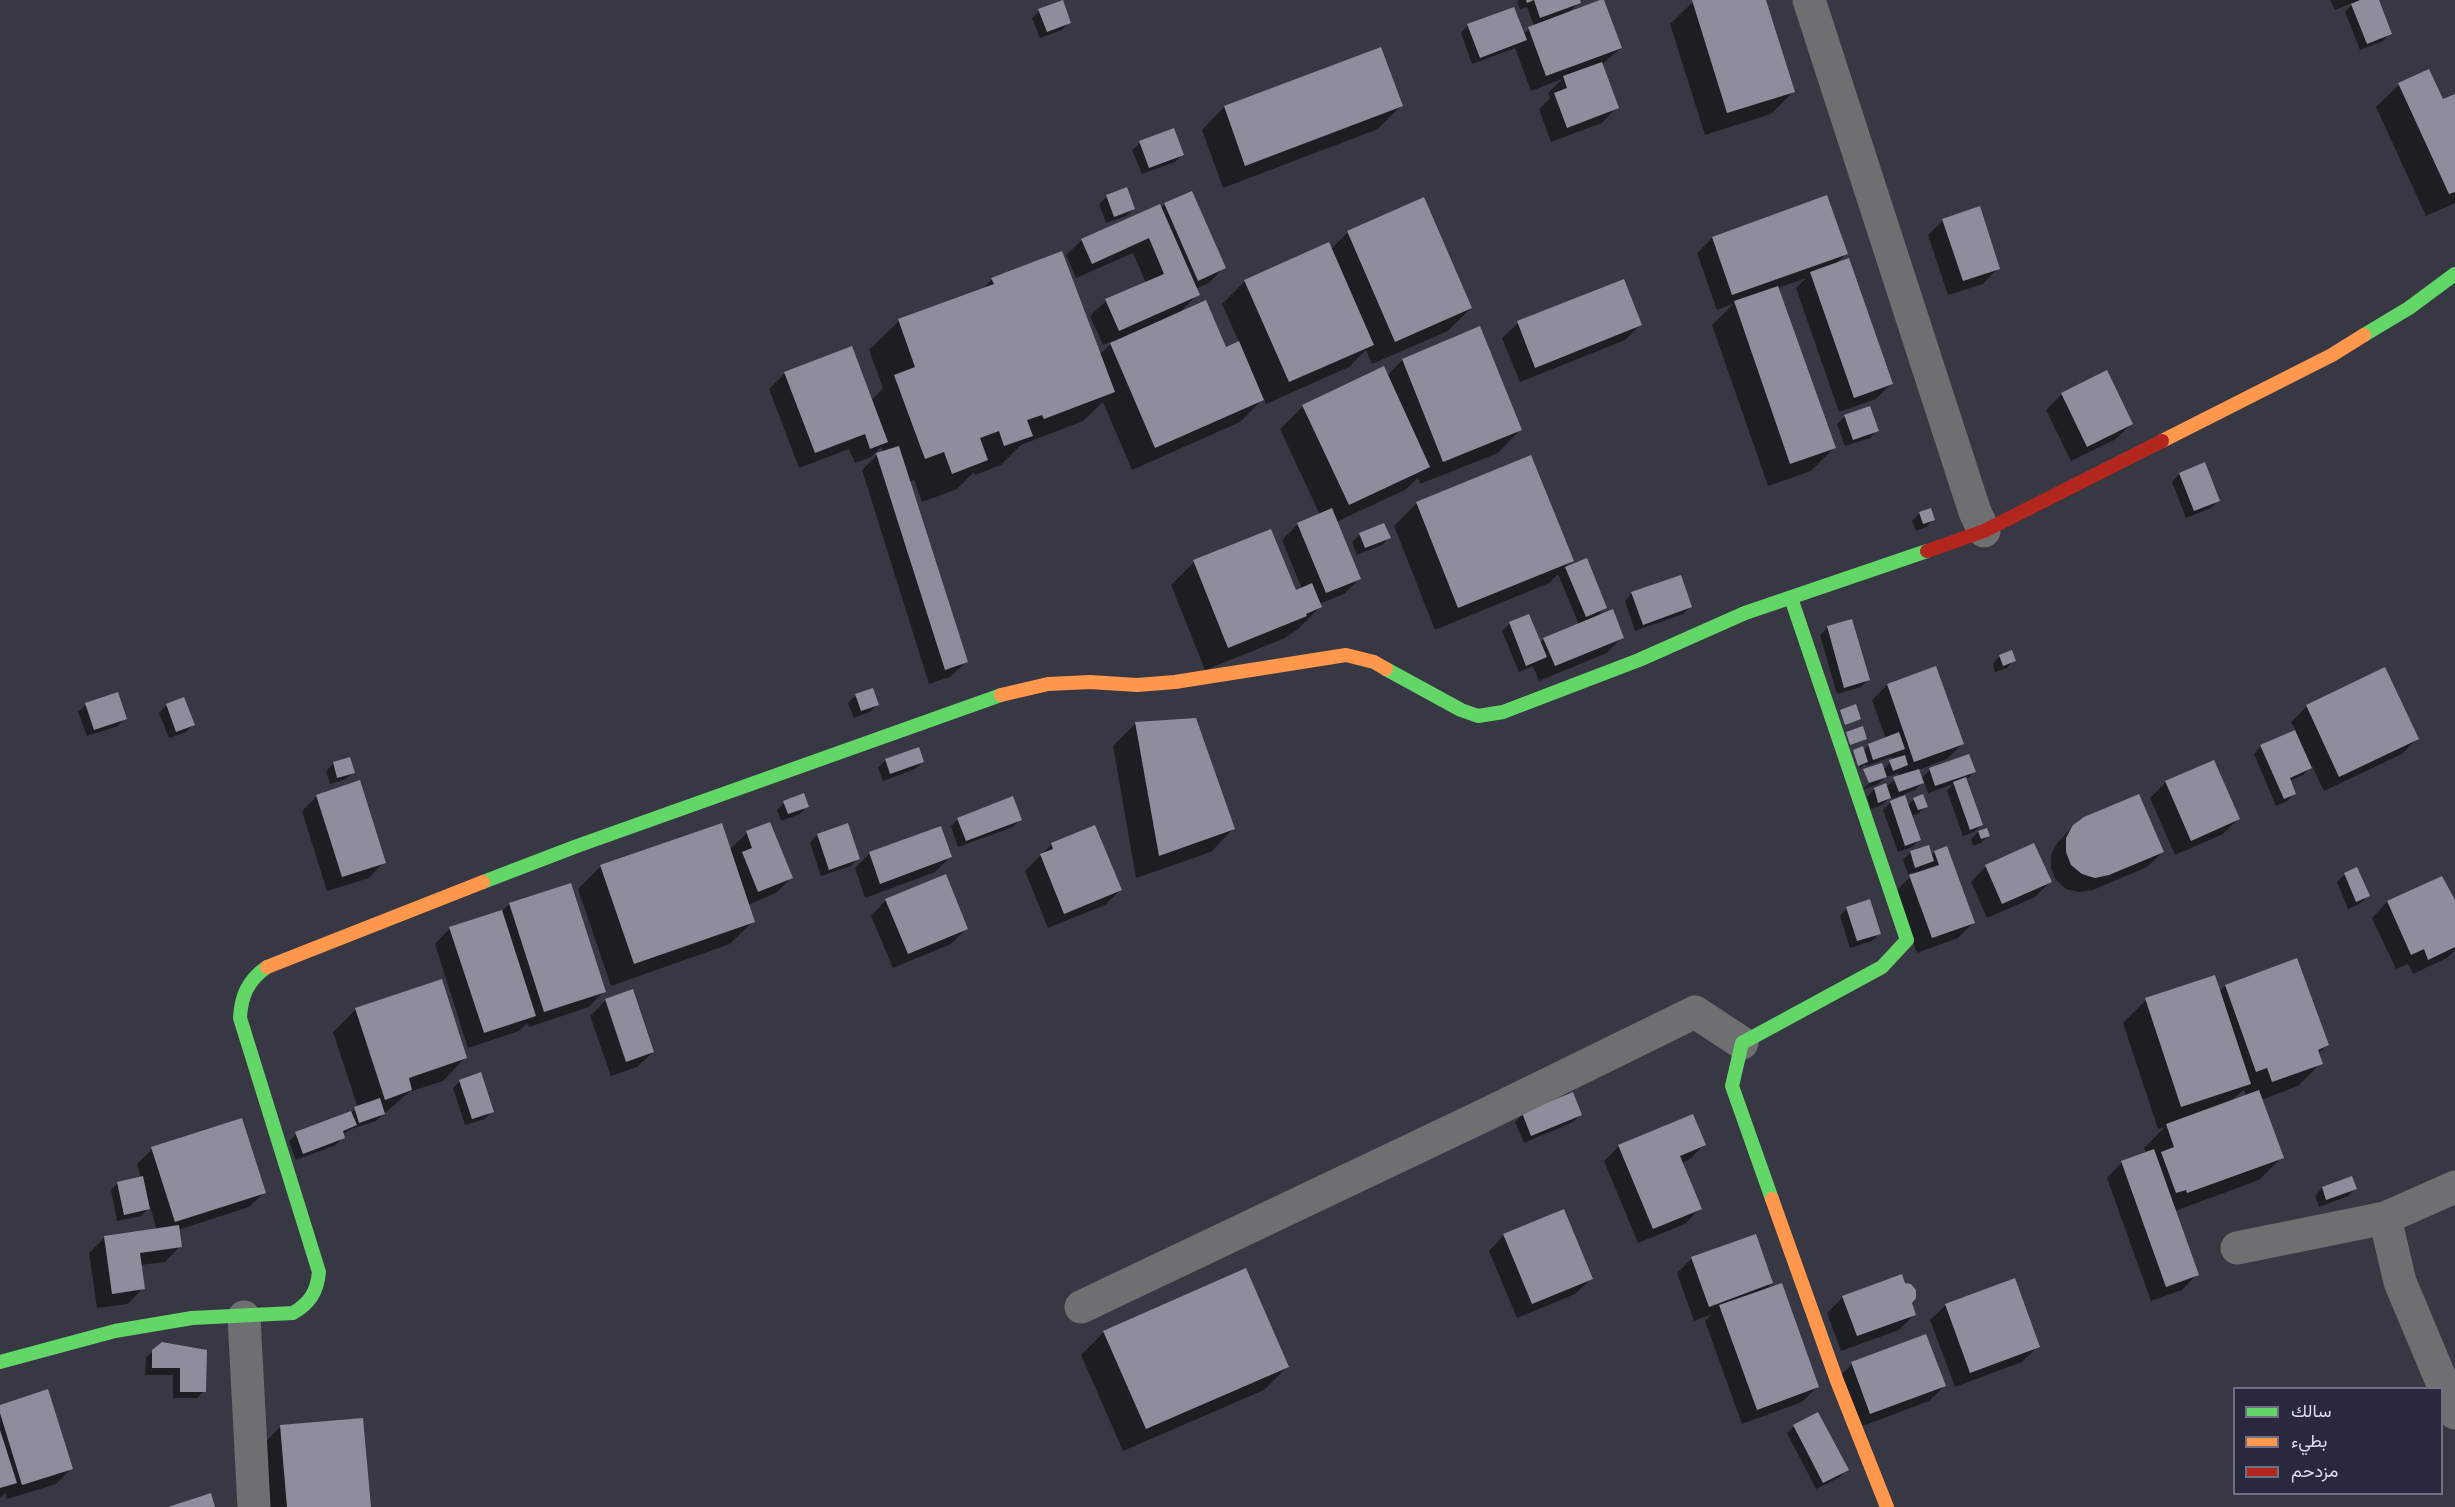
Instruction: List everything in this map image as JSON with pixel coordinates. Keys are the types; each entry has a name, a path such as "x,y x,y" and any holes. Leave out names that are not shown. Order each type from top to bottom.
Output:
{"street":[{"path":"1809,0 1975,512 1984,531"},
{"path":"0,1362 115,1331 192,1318 293,1313 305,1307 314,1297 319,1285 317,1266 240,1018 240,1003 244,990 252,978 263,969 577,846 1007,693 1048,684 1090,682 1137,685 1175,682 1346,655 1374,662 1449,701 1461,710 1478,716 1491,715 1639,660 1745,613 1984,531 2332,355 2409,308 2455,273"},
{"path":"1791,597 1907,940 1882,968 1742,1043 1732,1086 1837,1381 1887,1507"},
{"path":"1081,1307 1487,1114 1695,1012 1742,1043"},
{"path":"2236,1248 2385,1218 2455,1187"},
{"path":"2385,1218 2400,1282 2455,1413"},
{"path":"244,1317 254,1507"}],"building":[{"path":"1063,0 1071,23 1047,32 1038,9"},
{"path":"1534,0 1580,0 1581,3 1540,18"},
{"path":"1604,0 1622,48 1546,76 1528,27"},
{"path":"1692,0 1766,0 1795,92 1727,113"},
{"path":"2360,0 2379,0 2392,34 2367,44 2351,4"},
{"path":"1514,7 1527,40 1480,58 1467,24"},
{"path":"1381,47 1403,106 1245,166 1224,106"},
{"path":"1602,62 1619,108 1567,128 1554,93 1567,88 1563,76"},
{"path":"2429,69 2443,99 2455,94 2455,192 2449,194 2398,83"},
{"path":"1174,128 1184,155 1149,168 1139,141"},
{"path":"1127,187 1135,209 1114,217 1106,195"},
{"path":"1192,191 1226,268 1198,281 1164,203"},
{"path":"1827,195 1848,254 1732,295 1712,237"},
{"path":"1424,197 1472,308 1395,342 1347,231"},
{"path":"1160,204 1200,295 1119,331 1105,299 1164,274 1149,238 1092,264 1081,239"},
{"path":"1980,206 2000,269 1963,281 1942,219"},
{"path":"1329,242 1374,345 1289,382 1244,280"},
{"path":"1062,251 1115,392 1044,419 1042,415 1027,420 1033,436 1004,446 999,431 980,438 988,460 952,474 944,452 925,459 894,375 915,367 898,319 994,284 991,278"},
{"path":"1849,258 1893,384 1854,398 1810,272"},
{"path":"1624,279 1642,325 1535,368 1517,321"},
{"path":"1778,286 1836,448 1790,464 1734,301"},
{"path":"1206,300 1226,347 1239,341 1264,400 1155,448 1110,343"},
{"path":"1480,326 1522,430 1443,462 1402,359"},
{"path":"852,346 888,442 870,449 865,434 815,453 784,372"},
{"path":"1384,366 1430,467 1349,505 1302,405"},
{"path":"2107,370 2133,424 2087,447 2061,393"},
{"path":"1870,406 1879,431 1853,440 1844,415"},
{"path":"899,446 968,662 945,670 876,453"},
{"path":"1531,455 1574,561 1458,608 1416,502"},
{"path":"2205,462 2220,501 2194,511 2179,473"},
{"path":"1332,508 1361,579 1326,593 1297,523"},
{"path":"1931,508 1935,520 1923,524 1919,512"},
{"path":"1384,523 1391,538 1365,548 1359,533"},
{"path":"1271,529 1296,590 1312,583 1322,607 1306,614 1307,616 1228,648 1193,560"},
{"path":"1587,558 1607,608 1586,617 1565,567"},
{"path":"1681,575 1692,607 1643,625 1631,592"},
{"path":"1613,609 1624,638 1555,666 1543,638"},
{"path":"1529,614 1547,657 1526,666 1509,622"},
{"path":"1852,619 1870,680 1844,688 1827,626"},
{"path":"2012,650 2016,661 2003,666 1999,655"},
{"path":"1936,666 1964,744 1914,762 1887,684"},
{"path":"2385,667 2419,739 2339,777 2306,705"},
{"path":"873,688 879,705 861,711 855,694"},
{"path":"118,692 127,719 94,730 85,703"},
{"path":"184,697 195,725 176,732 166,704"},
{"path":"1856,704 1861,719 1845,725 1840,710"},
{"path":"1196,718 1235,829 1159,856 1135,722"},
{"path":"1863,726 1867,739 1850,745 1846,732"},
{"path":"2295,730 2312,768 2290,778 2296,794 2284,799 2260,745"},
{"path":"1899,732 1905,749 1873,760 1868,744"},
{"path":"1863,746 1868,762 1858,766 1853,750"},
{"path":"919,747 924,762 890,774 885,759"},
{"path":"1969,754 1976,772 1935,786 1929,768"},
{"path":"1905,755 1908,765 1893,771 1889,760"},
{"path":"350,757 355,773 337,778 333,762"},
{"path":"2214,760 2240,819 2191,841 2165,781"},
{"path":"1882,763 1887,777 1869,783 1863,769"},
{"path":"1919,769 1924,783 1899,792 1893,777"},
{"path":"1966,777 1983,825 1970,830 1953,782"},
{"path":"360,780 386,863 342,877 316,795"},
{"path":"1886,783 1891,798 1878,803 1874,788"},
{"path":"804,793 809,807 788,814 783,801"},
{"path":"1923,794 1928,807 1918,810 1913,798"},
{"path":"2139,794 2164,852 2109,875 2095,878 2082,874 2071,865 2066,852 2066,838 2073,825 2084,817"},
{"path":"1905,795 1921,840 1905,846 1890,801"},
{"path":"1013,796 1022,820 966,841 957,818"},
{"path":"770,822 793,878 758,892 742,852 752,848 746,831"},
{"path":"722,823 755,922 634,964 600,865"},
{"path":"848,823 860,859 829,870 817,834"},
{"path":"1095,825 1122,890 1064,914 1040,854 1053,849 1051,843"},
{"path":"941,826 952,857 880,884 869,852"},
{"path":"1987,828 1990,836 1981,839 1978,831"},
{"path":"2034,843 2052,882 2002,904 1985,865"},
{"path":"1929,845 1934,861 1915,868 1910,851"},
{"path":"1947,846 1975,923 1932,938 1909,875 1939,865 1934,851"},
{"path":"2357,867 2370,896 2356,902 2344,873"},
{"path":"946,874 968,929 908,954 885,899"},
{"path":"2442,876 2455,900 2455,947 2428,960 2424,949 2411,955 2387,901"},
{"path":"571,883 606,992 544,1012 509,903"},
{"path":"1870,899 1881,934 1857,941 1846,907"},
{"path":"502,910 536,1016 484,1033 449,927"},
{"path":"2297,958 2329,1045 2318,1050 2323,1064 2272,1082 2267,1068 2256,1072 2225,985"},
{"path":"2215,975 2251,1084 2181,1107 2145,998"},
{"path":"442,979 467,1058 409,1078 412,1090 385,1100 355,1008"},
{"path":"633,989 654,1052 626,1062 605,999"},
{"path":"481,1072 494,1112 472,1119 459,1080"},
{"path":"2259,1090 2284,1158 2187,1193 2186,1190 2176,1193 2161,1152 2174,1147 2166,1124"},
{"path":"1573,1092 1582,1115 1531,1136 1522,1113"},
{"path":"380,1098 385,1114 359,1123 354,1107"},
{"path":"351,1111 357,1125 343,1131 345,1138 303,1154 295,1132"},
{"path":"1693,1114 1706,1145 1680,1156 1702,1209 1653,1229 1618,1145"},
{"path":"242,1118 266,1193 175,1222 151,1147"},
{"path":"2154,1149 2199,1275 2166,1287 2121,1161"},
{"path":"143,1176 150,1209 124,1215 117,1182"},
{"path":"2352,1176 2357,1189 2326,1200 2322,1187"},
{"path":"1564,1209 1593,1279 1532,1304 1503,1234"},
{"path":"179,1225 182,1247 140,1253 145,1289 112,1294 104,1236"},
{"path":"1756,1234 1773,1283 1709,1307 1691,1257"},
{"path":"1246,1268 1289,1367 1146,1429 1103,1331"},
{"path":"1902,1274 1905,1283 1911,1284 1916,1290 1916,1298 1912,1303 1916,1315 1857,1336 1842,1296"},
{"path":"2015,1278 2040,1347 1970,1373 1945,1304"},
{"path":"1782,1283 1819,1387 1757,1410 1719,1305"},
{"path":"1926,1334 1946,1386 1870,1414 1851,1362"},
{"path":"162,1342 207,1350 206,1392 180,1392 180,1368 152,1368 152,1350"},
{"path":"48,1389 73,1469 22,1485 0,1413 0,1405"},
{"path":"1818,1412 1849,1470 1823,1483 1793,1425"},
{"path":"363,1418 371,1507 287,1507 280,1425"},
{"path":"0,1430 17,1483 0,1488"},
{"path":"211,1493 215,1507 168,1507"}],"traffic: fast":[{"path":"2364,335 2409,308 2455,274"},
{"path":"1386,669 1461,710 1478,716 1503,712 1639,660 1745,613 1927,551"},
{"path":"1772,1199 1732,1086 1742,1043 1882,967 1907,940 1791,598"},
{"path":"483,882 577,846 1001,695"},
{"path":"0,1362 115,1331 192,1318 293,1313 312,1296 319,1272 240,1018 242,1003 250,983 267,967"}],"traffic: slow":[{"path":"2162,441 2332,355 2364,335"},
{"path":"1001,695 1048,684 1090,682 1137,685 1175,682 1346,655 1374,662 1386,669"},
{"path":"267,967 483,882"},
{"path":"1772,1199 1837,1381 1887,1507"}],"traffic: jam":[{"path":"1927,551 1984,531 2162,441"}]}
